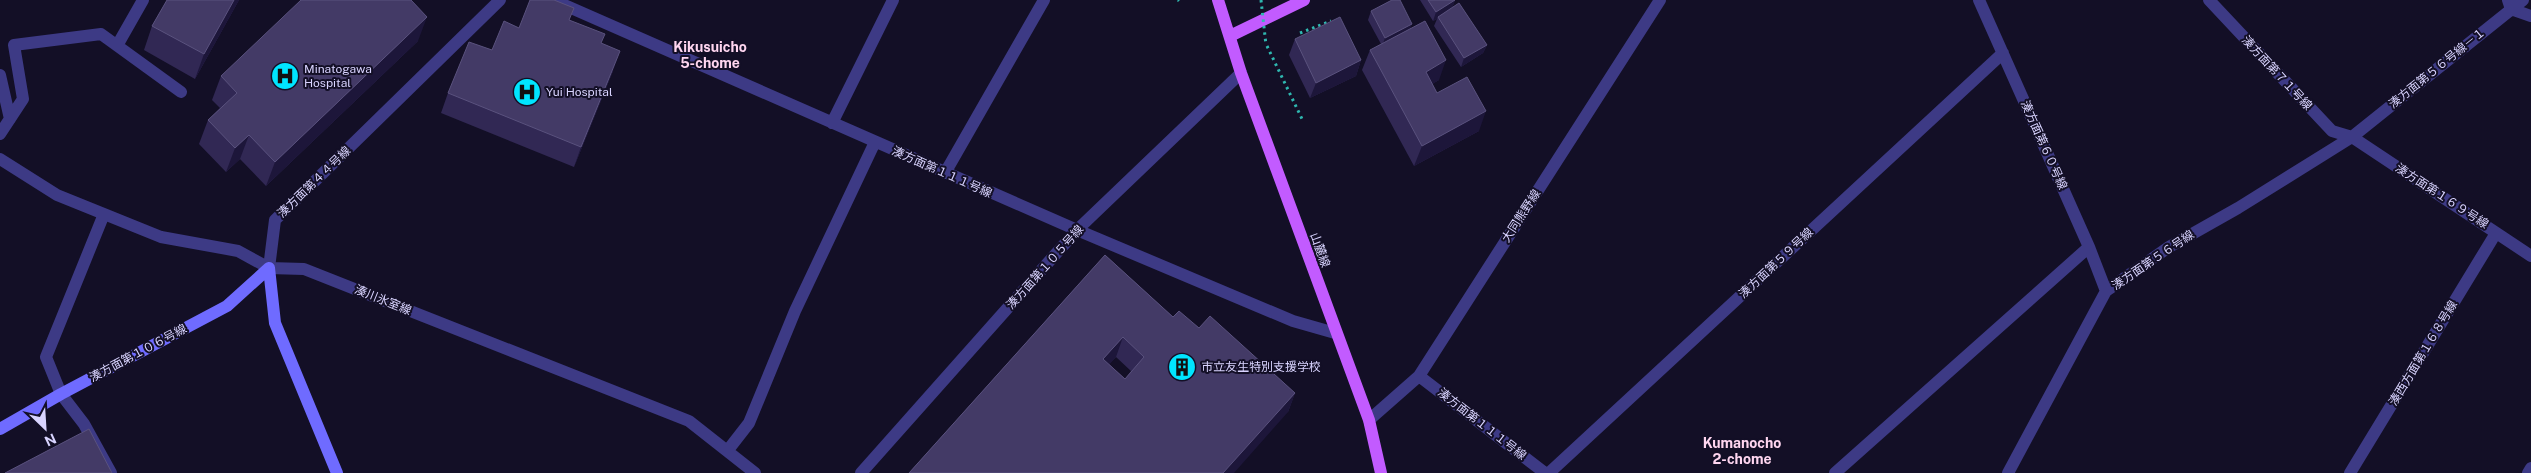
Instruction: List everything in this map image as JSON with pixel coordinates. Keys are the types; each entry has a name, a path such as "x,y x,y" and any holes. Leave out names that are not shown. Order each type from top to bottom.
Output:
{"main road":[{"name":"山麓線","path":"1218,0 1241,74 1335,333 1369,420 1378,470"},
{"path":"1230,36 1304,0"}],"street":[{"path":"118,44 143,0"},
{"name":"湊方面第４４号線","path":"336,473 275,323 269,268 275,220 500,0"},
{"name":"湊方面第１１１号線","path":"553,0 1077,230 1293,321 1335,333"},
{"path":"832,123 893,0"},
{"path":"945,173 1044,0"},
{"name":"大同熊野線","path":"1369,420 1419,376 1660,0"},
{"name":"湊方面第６０号線","path":"1979,0 2089,247 2106,291"},
{"name":"湊方面第５６号線－１","path":"2352,137 2509,4 2523,0"},
{"name":"湊方面第７１号線","path":"2213,2 2332,131 2352,137"},
{"path":"2509,4 2531,16"},
{"path":"0,134 23,99 14,45 102,34 181,92"},
{"name":"湊方面第５９号線","path":"1549,473 2003,53"},
{"name":"湊方面第１０５号線","path":"861,473 1077,230 1241,74"},
{"path":"0,75 10,119"},
{"name":"湊方面第１６９号線","path":"2352,137 2531,256"},
{"name":"湊方面第５６号線","path":"2011,472 2106,291 2168,247 2238,208 2352,137"},
{"path":"728,450 749,423 795,311 875,142"},
{"name":"湊川氷室線","path":"0,159 57,195 161,237 238,251 269,268 304,269 689,421 755,473"},
{"path":"104,214 46,358 61,394 84,424 111,473"},
{"name":"湊西方面第１６８号線","path":"2350,473 2496,232"},
{"path":"1835,473 2089,247"},
{"name":"湊方面第１０６号線","path":"0,429 61,394 227,306 269,268"},
{"name":"湊方面第１１１号線","path":"1419,376 1545,473"},
{"path":"2528,473 2531,468"}],"path":[{"path":"1261,0 1266,45 1303,121"}],"building":[{"path":"167,0 234,0 204,54 152,26"},
{"path":"301,0 411,0 427,17 275,162 249,135 235,148 208,120 237,93 221,76"},
{"name":"Yui Hospital","path":"530,0 554,0 574,8 569,20 605,34 601,43 620,51 581,147 448,93 469,42 492,50 504,21 519,28"},
{"path":"1392,0 1400,0 1412,24 1385,38 1371,11"},
{"path":"1428,0 1455,0 1436,12"},
{"path":"1459,3 1487,45 1464,58 1438,17"},
{"path":"1340,17 1361,60 1316,83 1295,39"},
{"path":"1425,21 1446,60 1426,72 1437,93 1467,77 1486,111 1422,146 1370,50"},
{"name":"市立友生特別支援学校","path":"1105,255 1173,317 1179,311 1199,328 1210,316 1295,393 1223,473 909,473","holes":["1123,337 1144,357 1125,379 1103,359"]},
{"path":"89,429 112,473 5,473"}],"place":[{"name":"Minatogawa Hospital","path":"285,76"},
{"name":"Yui Hospital","path":"527,92"},
{"name":"市立友生特別支援学校","path":"1182,367"}],"district":[{"name":"Kikusuicho 5-chome","path":"710,56"},
{"name":"Kumanocho 2-chome","path":"1742,452"}]}
